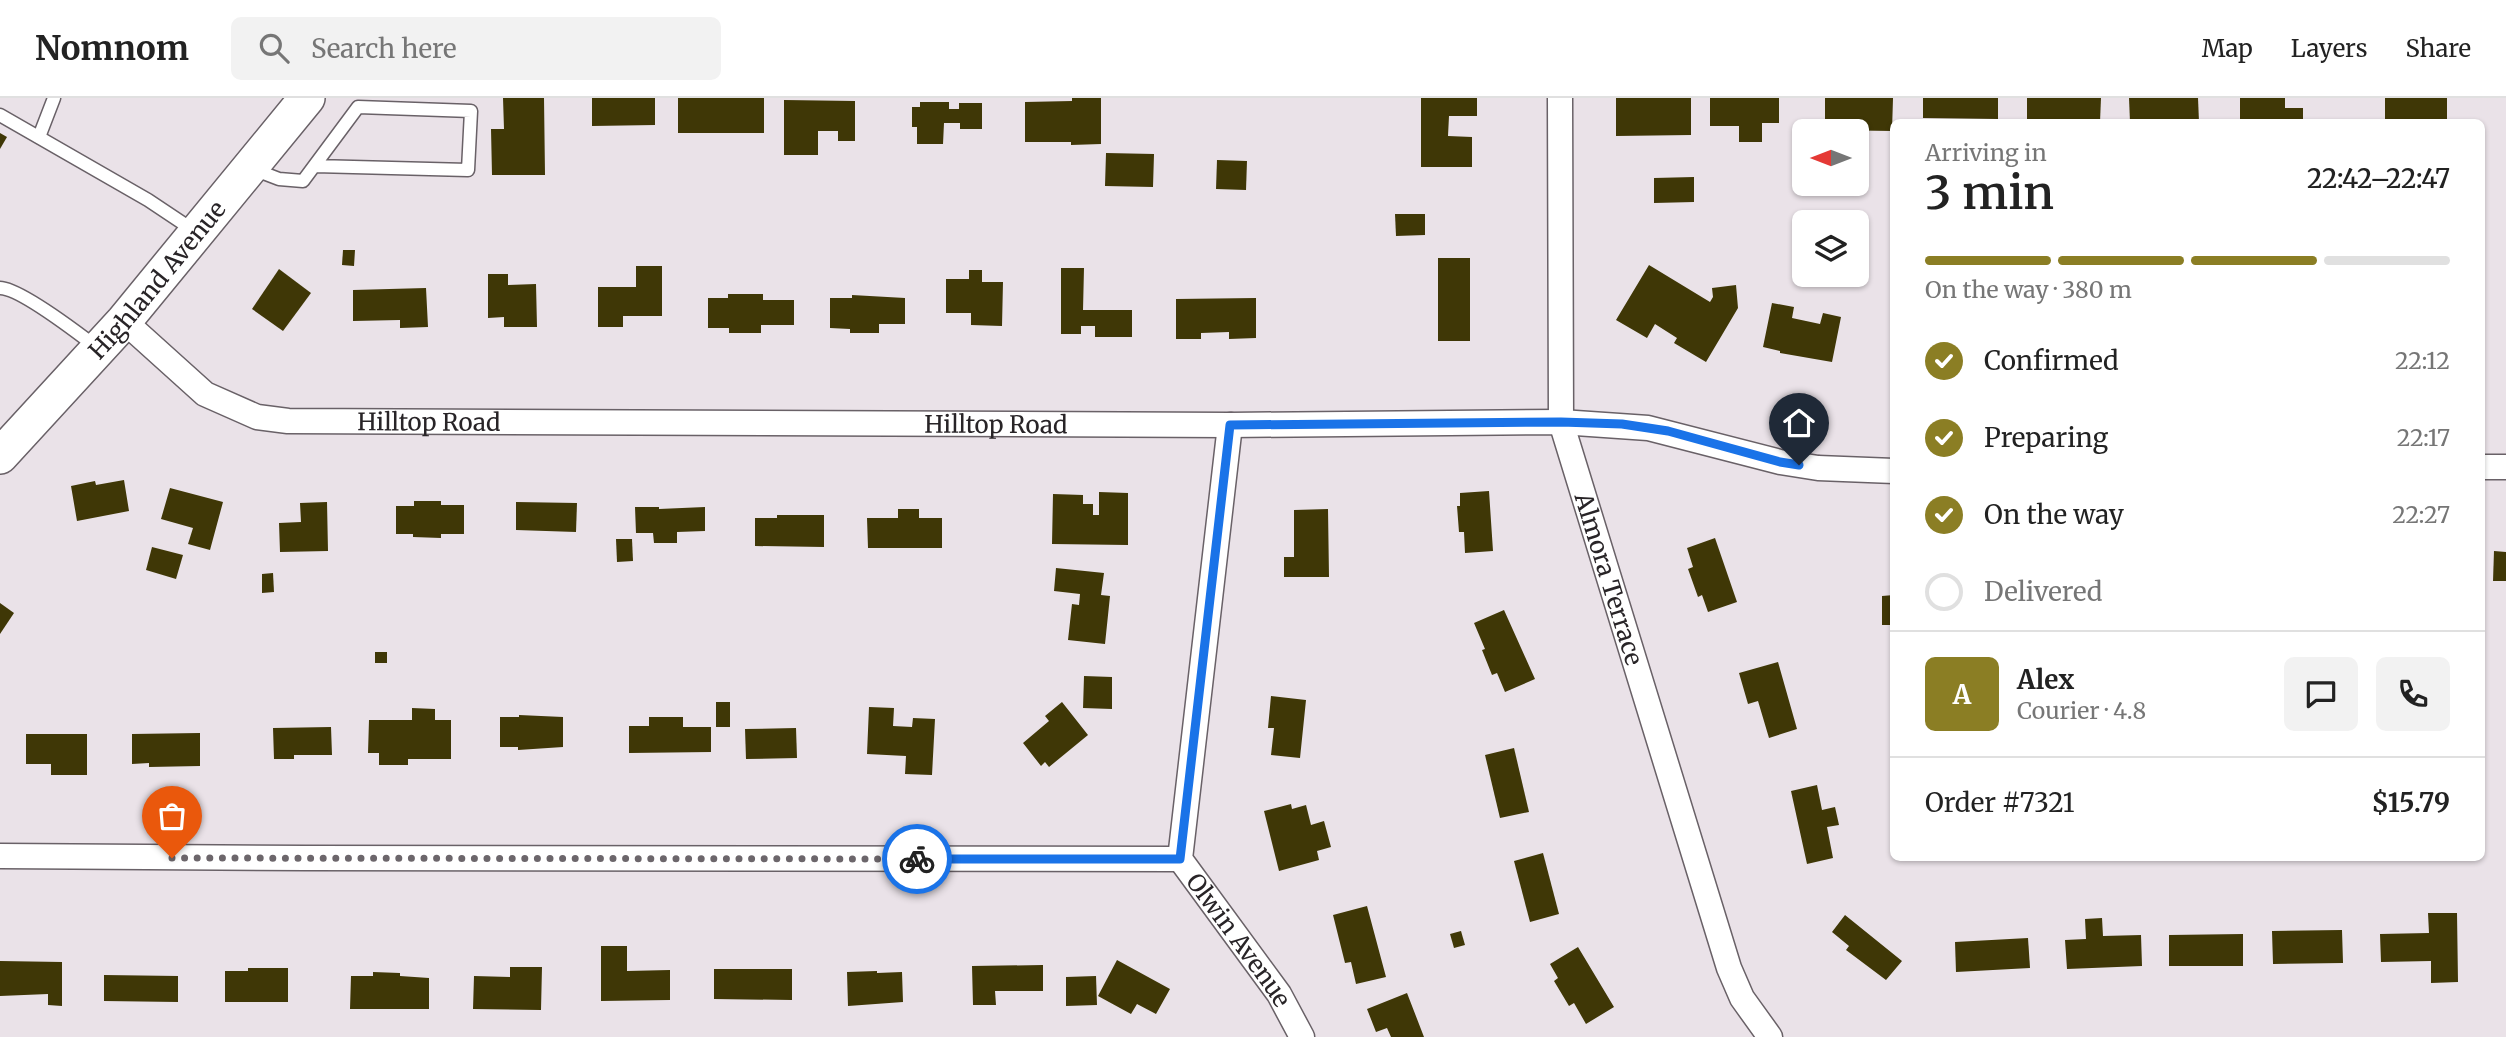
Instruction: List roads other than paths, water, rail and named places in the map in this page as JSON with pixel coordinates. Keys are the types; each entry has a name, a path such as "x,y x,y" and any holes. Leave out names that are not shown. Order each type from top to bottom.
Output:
{"main road":[{"name":"Highland Avenue","path":"0,456 124,321 307,98"}],"street":[{"name":"Almora Terrace","path":"1560,98 1561,422 1729,968 1742,998 1770,1037"},
{"name":"Hilltop Road","path":"124,321 205,394 257,417 288,421 1230,425 1561,422 1648,428 1780,462 1818,468 1890,471"},
{"name":"Olwin Avenue","path":"1230,425 1180,859 1279,994 1302,1037"},
{"path":"2485,467 2506,467"},
{"path":"0,856 306,859 1180,859"}],"lane":[{"path":"39,137 54,98"},
{"path":"249,168 279,179 303,181 358,107 471,111 468,170 315,166"},
{"path":"0,115 148,200 196,232"},
{"path":"0,288 22,297 99,349"}]}
